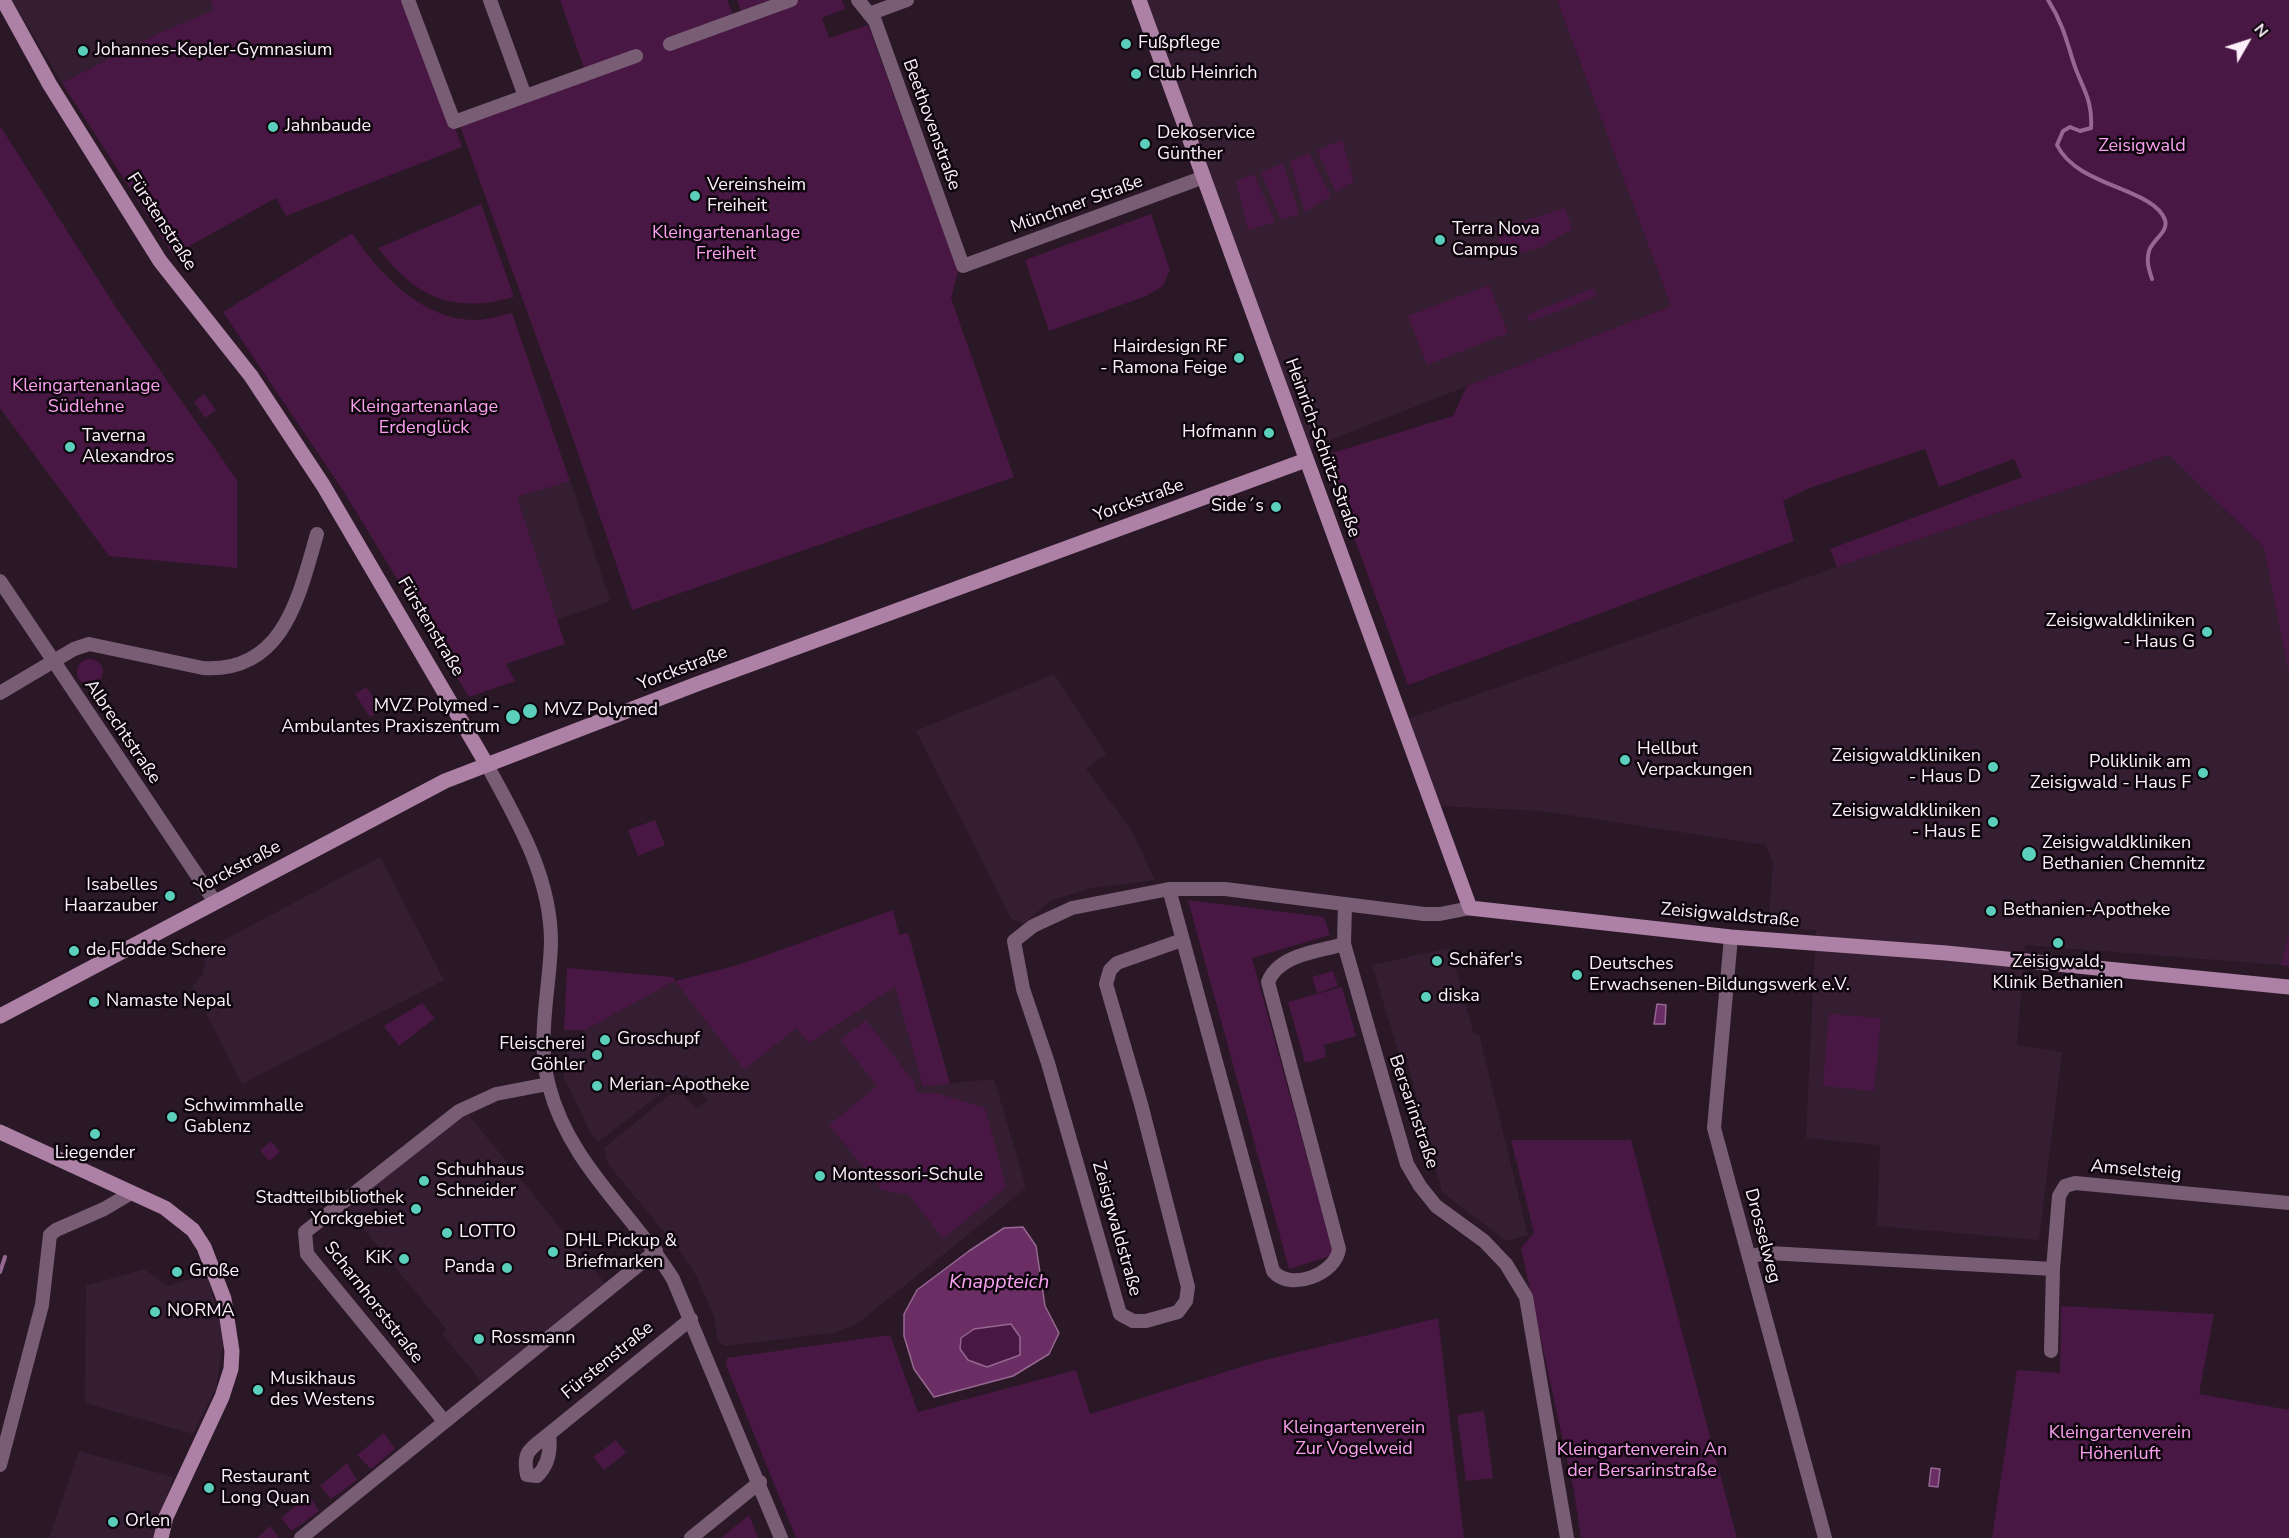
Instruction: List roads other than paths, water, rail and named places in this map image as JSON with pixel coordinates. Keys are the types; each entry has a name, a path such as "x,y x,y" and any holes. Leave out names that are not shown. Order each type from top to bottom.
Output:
{"main road":[{"name":"Fürstenstraße","path":"3,0 50,86 160,261 251,376 323,485 487,765"},
{"name":"Heinrich-Schütz-Straße","path":"1139,0 1470,908"},
{"name":"Yorckstraße","path":"0,1016 445,781 697,684 1306,460"},
{"name":"Zeisigwaldstraße","path":"1470,908 1731,937 1946,953 2289,987"},
{"path":"0,1132 165,1208 194,1230 215,1271 231,1332 231,1369 222,1396 166,1517 161,1538"}],"street":[{"path":"408,0 454,122 636,56"},
{"path":"490,0 525,96"},
{"path":"669,44 791,0"},
{"name":"Beethovenstraße","path":"858,0 875,21 963,266"},
{"path":"869,14 907,0"},
{"name":"Münchner Straße","path":"963,266 1204,177"},
{"path":"0,693 54,661 89,644 203,668 221,669 248,660 279,637 294,604 317,534"},
{"name":"Albrechtstraße","path":"0,581 215,902"},
{"name":"Fürstenstraße","path":"487,765 519,824 538,868 548,903 551,941 544,1039 548,1084 559,1119 582,1159 656,1251 673,1279 760,1482 781,1538"},
{"name":"Zeisigwaldstraße","path":"1182,940 1117,963 1110,970 1106,984 1141,1104 1188,1287 1186,1302 1178,1312 1146,1321 1133,1321 1120,1314 1048,1063 1023,989 1014,941 1033,926 1072,908 1169,890 1225,889 1345,906 1440,915 1470,908"},
{"path":"1169,890 1273,1271 1280,1279 1290,1281 1320,1273 1331,1266 1338,1260 1340,1249 1268,982 1272,972 1285,961 1344,944"},
{"name":"Bersarinstraße","path":"1345,906 1344,944 1407,1164 1420,1186 1436,1206 1484,1241 1506,1264 1526,1297 1567,1538"},
{"name":"Drosselweg","path":"1731,937 1714,1128 1825,1538"},
{"name":"Scharnhorststraße","path":"444,1421 307,1254 306,1233 459,1111 496,1095 548,1084"},
{"name":"Amselsteig","path":"2051,1351 2053,1269 2059,1196 2065,1186 2075,1183 2289,1203"},
{"path":"0,1465 42,1305 50,1235 131,1193"},
{"path":"301,1538 656,1251"},
{"path":"1749,1256 1769,1253 2053,1269"},
{"name":"Fürstenstraße","path":"549,1434 691,1319"},
{"path":"691,1538 760,1482"}],"water":[{"path":"1657,1004 1666,1005 1665,1024 1654,1024"},
{"name":"Knappteich","path":"1023,1227 1036,1246 1045,1306 1059,1333 1049,1354 1013,1376 934,1397 914,1369 904,1336 904,1314 917,1290 1004,1228","holes":["1011,1324 1020,1337 1020,1355 987,1367 968,1360 960,1349 961,1338 974,1329"]},
{"path":"1931,1468 1940,1469 1938,1487 1929,1486"}],"waterway":[{"path":"2048,0 2063,29 2088,100 2091,118 2091,128 2080,131 2070,127 2063,131 2057,145 2067,159 2081,170 2131,193 2158,209 2166,224 2149,251 2148,262 2152,279"},
{"path":"0,1272 5,1257"}],"place":[{"name":"Fußpflege","path":"1126,44"},
{"name":"Johannes-Kepler-Gymnasium","path":"83,51"},
{"name":"Club Heinrich","path":"1136,74"},
{"name":"Jahnbaude","path":"273,127"},
{"name":"Dekoservice Günther","path":"1145,144"},
{"name":"Vereinsheim Freiheit","path":"695,196"},
{"name":"Terra Nova Campus","path":"1440,240"},
{"name":"Hairdesign RF - Ramona Feige","path":"1239,358"},
{"name":"Hofmann","path":"1269,433"},
{"name":"Taverna Alexandros","path":"70,447"},
{"name":"Side´s","path":"1276,507"},
{"name":"Zeisigwaldkliniken - Haus G","path":"2207,632"},
{"name":"MVZ Polymed","path":"530,711"},
{"name":"MVZ Polymed - Ambulantes Praxiszentrum","path":"513,717"},
{"name":"Hellbut Verpackungen","path":"1625,760"},
{"name":"Zeisigwaldkliniken - Haus D","path":"1993,767"},
{"name":"Poliklinik am Zeisigwald - Haus F","path":"2203,773"},
{"name":"Zeisigwaldkliniken - Haus E","path":"1993,822"},
{"name":"Zeisigwaldkliniken Bethanien Chemnitz","path":"2029,854"},
{"name":"Isabelles Haarzauber","path":"170,896"},
{"name":"Bethanien-Apotheke","path":"1991,911"},
{"name":"Zeisigwald, Klinik Bethanien","path":"2058,943"},
{"name":"de Flodde Schere","path":"74,951"},
{"name":"Schäfer's","path":"1437,961"},
{"name":"Deutsches Erwachsenen-Bildungswerk e.V.","path":"1577,975"},
{"name":"diska","path":"1426,997"},
{"name":"Namaste Nepal","path":"94,1002"},
{"name":"Groschupf","path":"605,1040"},
{"name":"Fleischerei Göhler","path":"597,1055"},
{"name":"Merian-Apotheke","path":"597,1086"},
{"name":"Schwimmhalle Gablenz","path":"172,1117"},
{"name":"Liegender","path":"95,1134"},
{"name":"Montessori-Schule","path":"820,1176"},
{"name":"Schuhhaus Schneider","path":"424,1181"},
{"name":"Stadtteilbibliothek Yorckgebiet","path":"416,1209"},
{"name":"LOTTO","path":"447,1233"},
{"name":"DHL Pickup & Briefmarken","path":"553,1252"},
{"name":"KiK","path":"404,1259"},
{"name":"Panda","path":"507,1268"},
{"name":"Große","path":"177,1272"},
{"name":"NORMA","path":"155,1312"},
{"name":"Rossmann","path":"479,1339"},
{"name":"Musikhaus des Westens","path":"258,1390"},
{"name":"Restaurant Long Quan","path":"209,1488"},
{"name":"Orlen","path":"113,1522"}],"park label":[{"name":"Zeisigwald","path":"2142,147"},
{"name":"Kleingartenanlage Freiheit","path":"726,244"},
{"name":"Kleingartenanlage Südlehne","path":"86,397"},
{"name":"Kleingartenanlage Erdenglück","path":"424,418"},
{"name":"Kleingartenverein Zur Vogelweid","path":"1354,1439"},
{"name":"Kleingartenverein Höhenluft","path":"2120,1444"},
{"name":"Kleingartenverein An der Bersarinstraße","path":"1642,1461"}]}
